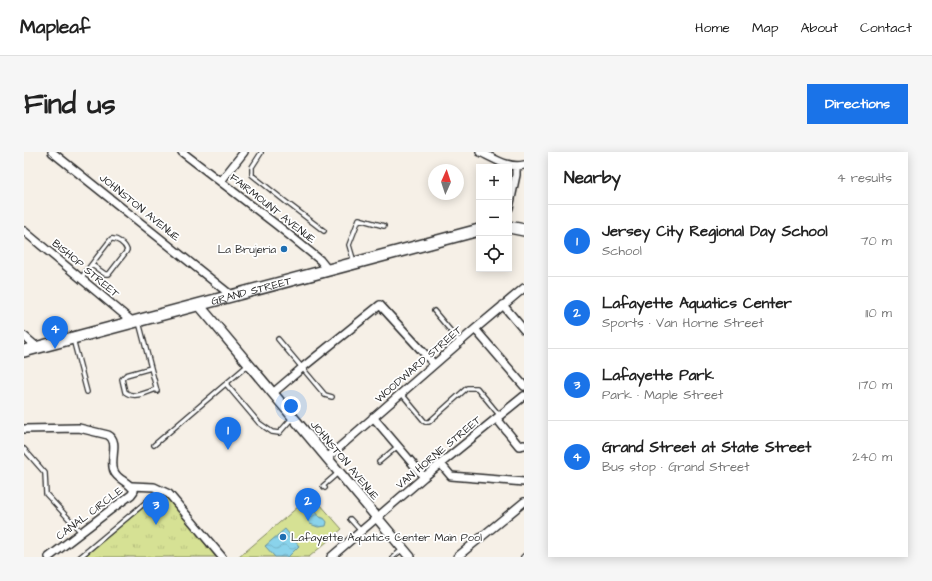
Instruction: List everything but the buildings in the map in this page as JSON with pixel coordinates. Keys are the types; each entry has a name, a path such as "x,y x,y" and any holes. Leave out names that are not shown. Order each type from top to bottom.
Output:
{"main road":[{"path":"512,228 524,230"},
{"name":"GRAND STREET","path":"24,351 476,231"}],"street":[{"name":"JOHNSTON AVENUE","path":"52,152 232,296"},
{"name":"FAIRMOUNT AVENUE","path":"182,152 278,226 320,260 328,270"},
{"path":"221,182 244,152"},
{"path":"480,152 508,165 516,167 524,166"},
{"path":"511,200 516,175 516,167"},
{"name":"BISHOP STREET","path":"24,231 136,322"},
{"name":"WOODWARD STREET","path":"327,458 434,364 524,288"},
{"name":"JOHNSTON AVENUE","path":"199,305 410,557"},
{"path":"273,393 380,305 434,364"},
{"path":"503,305 524,330"},
{"path":"475,329 524,386"},
{"path":"24,336 38,348"},
{"name":"VAN HORNE STREET","path":"331,557 424,477 524,396"},
{"path":"373,417 424,477"},
{"path":"498,417 519,446 524,445"},
{"name":"CANAL CIRCLE","path":"24,429 79,428 112,437 114,441 112,460 113,470 132,486 134,491 131,495 49,557"},
{"path":"441,464 451,476 524,482"},
{"path":"132,486 154,487 169,494 222,557"},
{"path":"457,557 524,502"}],"lane":[{"path":"261,152 262,153 252,167 252,174 324,231"},
{"path":"354,264 350,245 359,219 384,226"},
{"path":"81,278 111,239 115,238 126,246 126,252 109,274 105,274 92,265"},
{"path":"434,311 460,342"},
{"path":"136,322 151,368 156,390 136,396 125,392 122,379 126,375 151,368"},
{"path":"73,338 87,392"},
{"path":"278,339 325,395 332,397"},
{"path":"154,445 249,364"},
{"path":"226,384 259,423 272,432 279,433 293,417"},
{"path":"401,393 425,422 429,422 467,388 477,388 498,417"},
{"path":"379,462 398,446"},
{"path":"24,449 45,473 46,494 82,533"},
{"path":"325,488 323,486 339,472"},
{"path":"80,557 161,491"},
{"path":"350,519 361,531"},
{"path":"394,557 403,549"}],"green space":[{"path":"162,492 216,557 84,557"},
{"path":"312,495 342,529 309,557 239,557"}],"water":[{"path":"308,509 315,510 319,517 324,518 327,522 326,526 318,527 310,524 307,517"},
{"name":"Lafayette Aquatics Center Main Pool","path":"285,529 299,546 288,557 275,557 265,546"}],"place":[{"name":"La Brujeria","path":"284,249"},
{"name":"Grand Street at State Street","path":"55,349"},
{"name":"Jersey City Regional Day School","path":"228,450"},
{"name":"Lafayette Aquatics Center","path":"308,521"},
{"name":"Lafayette Park","path":"156,525"},
{"name":"Lafayette Aquatics Center Main Pool","path":"283,537"}]}
